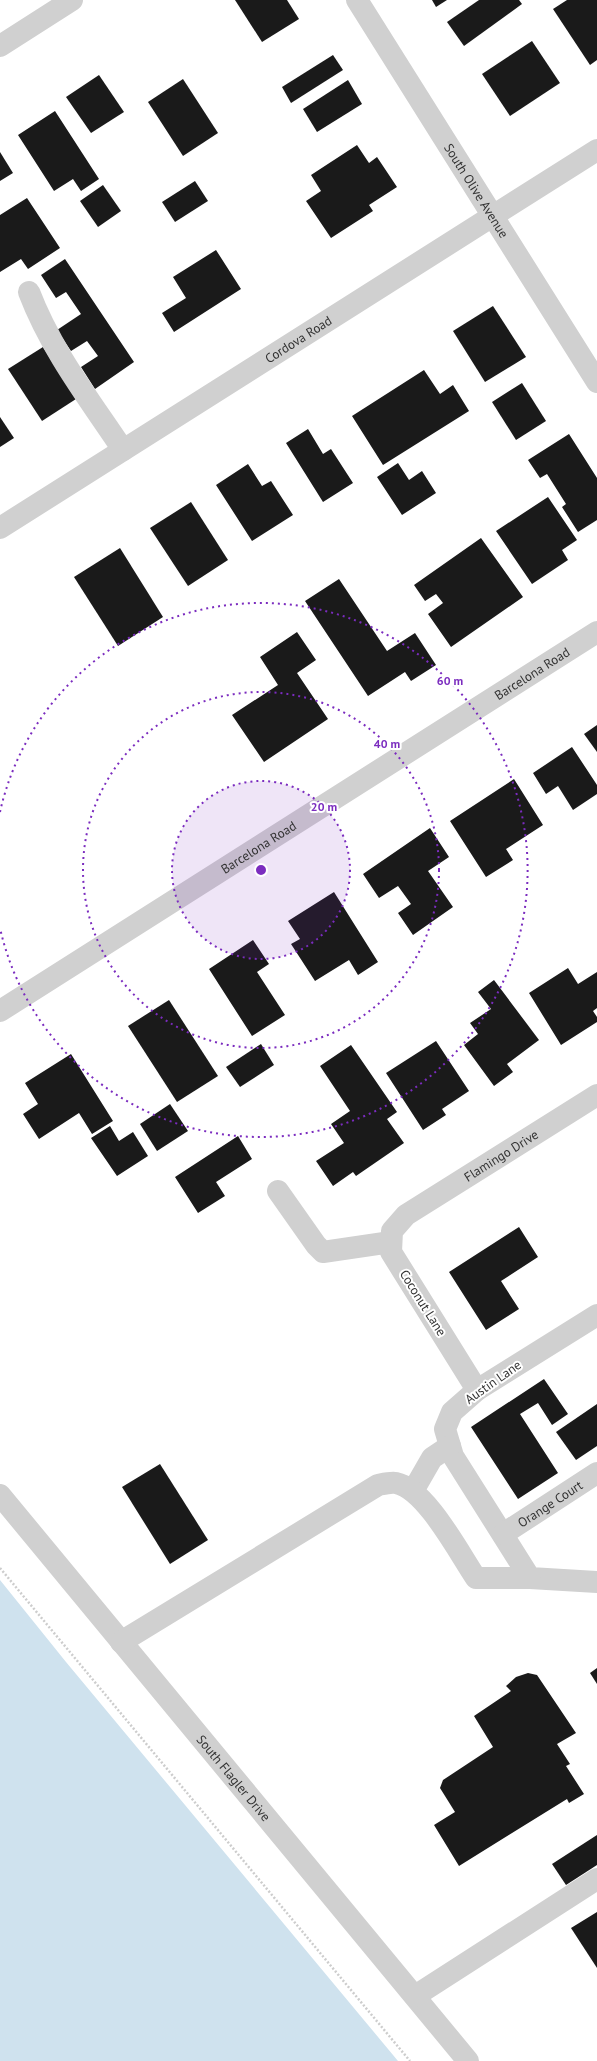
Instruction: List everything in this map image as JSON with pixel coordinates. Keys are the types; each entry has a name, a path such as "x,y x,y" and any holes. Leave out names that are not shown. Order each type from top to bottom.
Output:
{"street":[{"path":"0,46 72,0"},
{"name":"South Olive Avenue","path":"357,0 597,382"},
{"name":"Cordova Road","path":"0,528 597,150"},
{"path":"28,292 38,317 51,342 123,450"},
{"name":"Barcelona Road","path":"0,1011 597,632"},
{"name":"Flamingo Drive","path":"391,1242 392,1231 406,1215 597,1095"},
{"path":"278,1191 316,1245 323,1252 391,1242"},
{"name":"Coconut Lane","path":"391,1242 391,1252 477,1390"},
{"name":"Austin Lane","path":"503,1534 453,1456 445,1429 452,1412 477,1390 597,1314"},
{"path":"413,1491 432,1458 450,1446"},
{"name":"Orange Court","path":"503,1534 597,1474"},
{"path":"121,1642 365,1491 378,1485 396,1483 413,1491 425,1502 476,1578 530,1578 597,1582"},
{"name":"South Flagler Drive","path":"0,1495 468,2061"},
{"path":"503,1534 530,1578"},
{"path":"415,1996 597,1880"}],"path":[{"path":"0,1568 410,2061"}],"water":[{"path":"0,1580 66,1662 398,2061 0,2061"}],"building":[{"path":"235,0 287,0 299,19 262,42"},
{"path":"432,0 447,0 436,7"},
{"path":"479,0 519,0 522,4 464,46 447,22"},
{"path":"567,0 597,0 597,60 590,65 553,9"},
{"path":"532,41 560,83 510,116 482,74"},
{"path":"333,55 343,70 291,103 282,87"},
{"path":"99,75 124,112 91,133 66,97"},
{"path":"183,79 218,133 183,156 148,102"},
{"path":"348,80 362,104 317,132 303,109"},
{"path":"55,111 99,179 81,191 73,179 54,191 18,135"},
{"path":"357,145 369,163 377,157 397,187 369,205 373,211 331,238 306,201 321,191 311,175"},
{"path":"0,152 13,173 0,181"},
{"path":"195,181 208,201 175,222 162,202"},
{"path":"103,185 121,211 98,227 80,201"},
{"path":"27,198 60,248 28,269 21,259 0,272 0,215"},
{"path":"216,250 241,289 174,332 162,313 186,298 173,277"},
{"path":"65,259 134,362 95,389 81,367 98,356 87,341 71,351 57,330 81,314 66,292 56,298 41,275"},
{"path":"493,306 526,357 485,382 453,331"},
{"path":"43,347 76,399 42,421 8,369"},
{"path":"424,370 440,394 453,385 469,411 383,465 352,416"},
{"path":"522,383 546,421 516,440 492,402"},
{"path":"0,417 14,438 0,447"},
{"path":"308,429 323,454 331,449 353,483 323,502 286,443"},
{"path":"569,434 597,478 597,520 578,532 562,507 566,504 547,474 540,478 528,460"},
{"path":"398,463 409,480 422,471 436,493 402,515 377,477"},
{"path":"248,464 262,486 271,481 293,515 252,541 216,485"},
{"path":"548,497 577,540 562,550 568,560 532,584 496,531"},
{"path":"191,502 228,560 188,586 150,528"},
{"path":"481,538 523,597 451,647 428,614 443,603 436,594 425,601 414,585"},
{"path":"120,548 163,617 118,646 74,577"},
{"path":"339,579 387,651 415,633 436,665 411,681 405,672 368,696 305,601"},
{"path":"297,632 316,660 297,673 328,719 264,762 232,715 278,685 260,657"},
{"path":"597,725 597,752 584,734"},
{"path":"572,747 597,785 597,794 573,810 558,786 546,794 533,773"},
{"path":"514,779 543,825 506,849 513,860 486,877 450,821"},
{"path":"430,828 449,857 428,871 453,907 413,935 398,913 411,904 398,886 379,898 363,874"},
{"path":"334,892 378,962 358,975 349,960 315,981 291,944 300,939 288,921"},
{"path":"253,940 269,964 257,972 285,1015 252,1036 209,969"},
{"path":"568,968 578,984 597,972 597,1008 593,1011 597,1017 597,1022 561,1045 529,993"},
{"path":"494,980 539,1040 507,1064 513,1072 494,1086 464,1045 478,1034 470,1023 491,1009 478,992"},
{"path":"169,1000 218,1076 177,1102 128,1026"},
{"path":"436,1041 469,1091 442,1109 446,1115 423,1130 386,1073"},
{"path":"261,1044 274,1065 240,1087 226,1067"},
{"path":"351,1045 397,1112 387,1119 404,1143 356,1176 353,1172 333,1186 316,1161 344,1143 331,1124 350,1111 320,1066"},
{"path":"71,1054 113,1121 92,1134 79,1113 39,1139 23,1114 38,1104 25,1083"},
{"path":"170,1104 188,1131 157,1151 140,1124"},
{"path":"110,1126 119,1141 133,1132 148,1156 117,1176 91,1138"},
{"path":"238,1136 252,1159 216,1182 225,1196 198,1213 175,1177"},
{"path":"519,1227 538,1257 501,1281 519,1309 486,1330 449,1272"},
{"path":"544,1379 568,1414 552,1425 538,1403 520,1414 558,1473 518,1499 471,1427"},
{"path":"597,1404 597,1446 576,1460 556,1432"},
{"path":"160,1464 208,1540 170,1564 122,1487"},
{"path":"597,1668 597,1684 590,1673"},
{"path":"528,1673 537,1675 576,1733 557,1744 570,1764 566,1766 584,1794 569,1803 567,1799 459,1866 434,1825 455,1812 440,1788 443,1780 493,1747 474,1716 511,1691 506,1686 516,1677"},
{"path":"597,1835 597,1865 566,1885 552,1864"},
{"path":"597,1912 597,1968 571,1928"}]}
